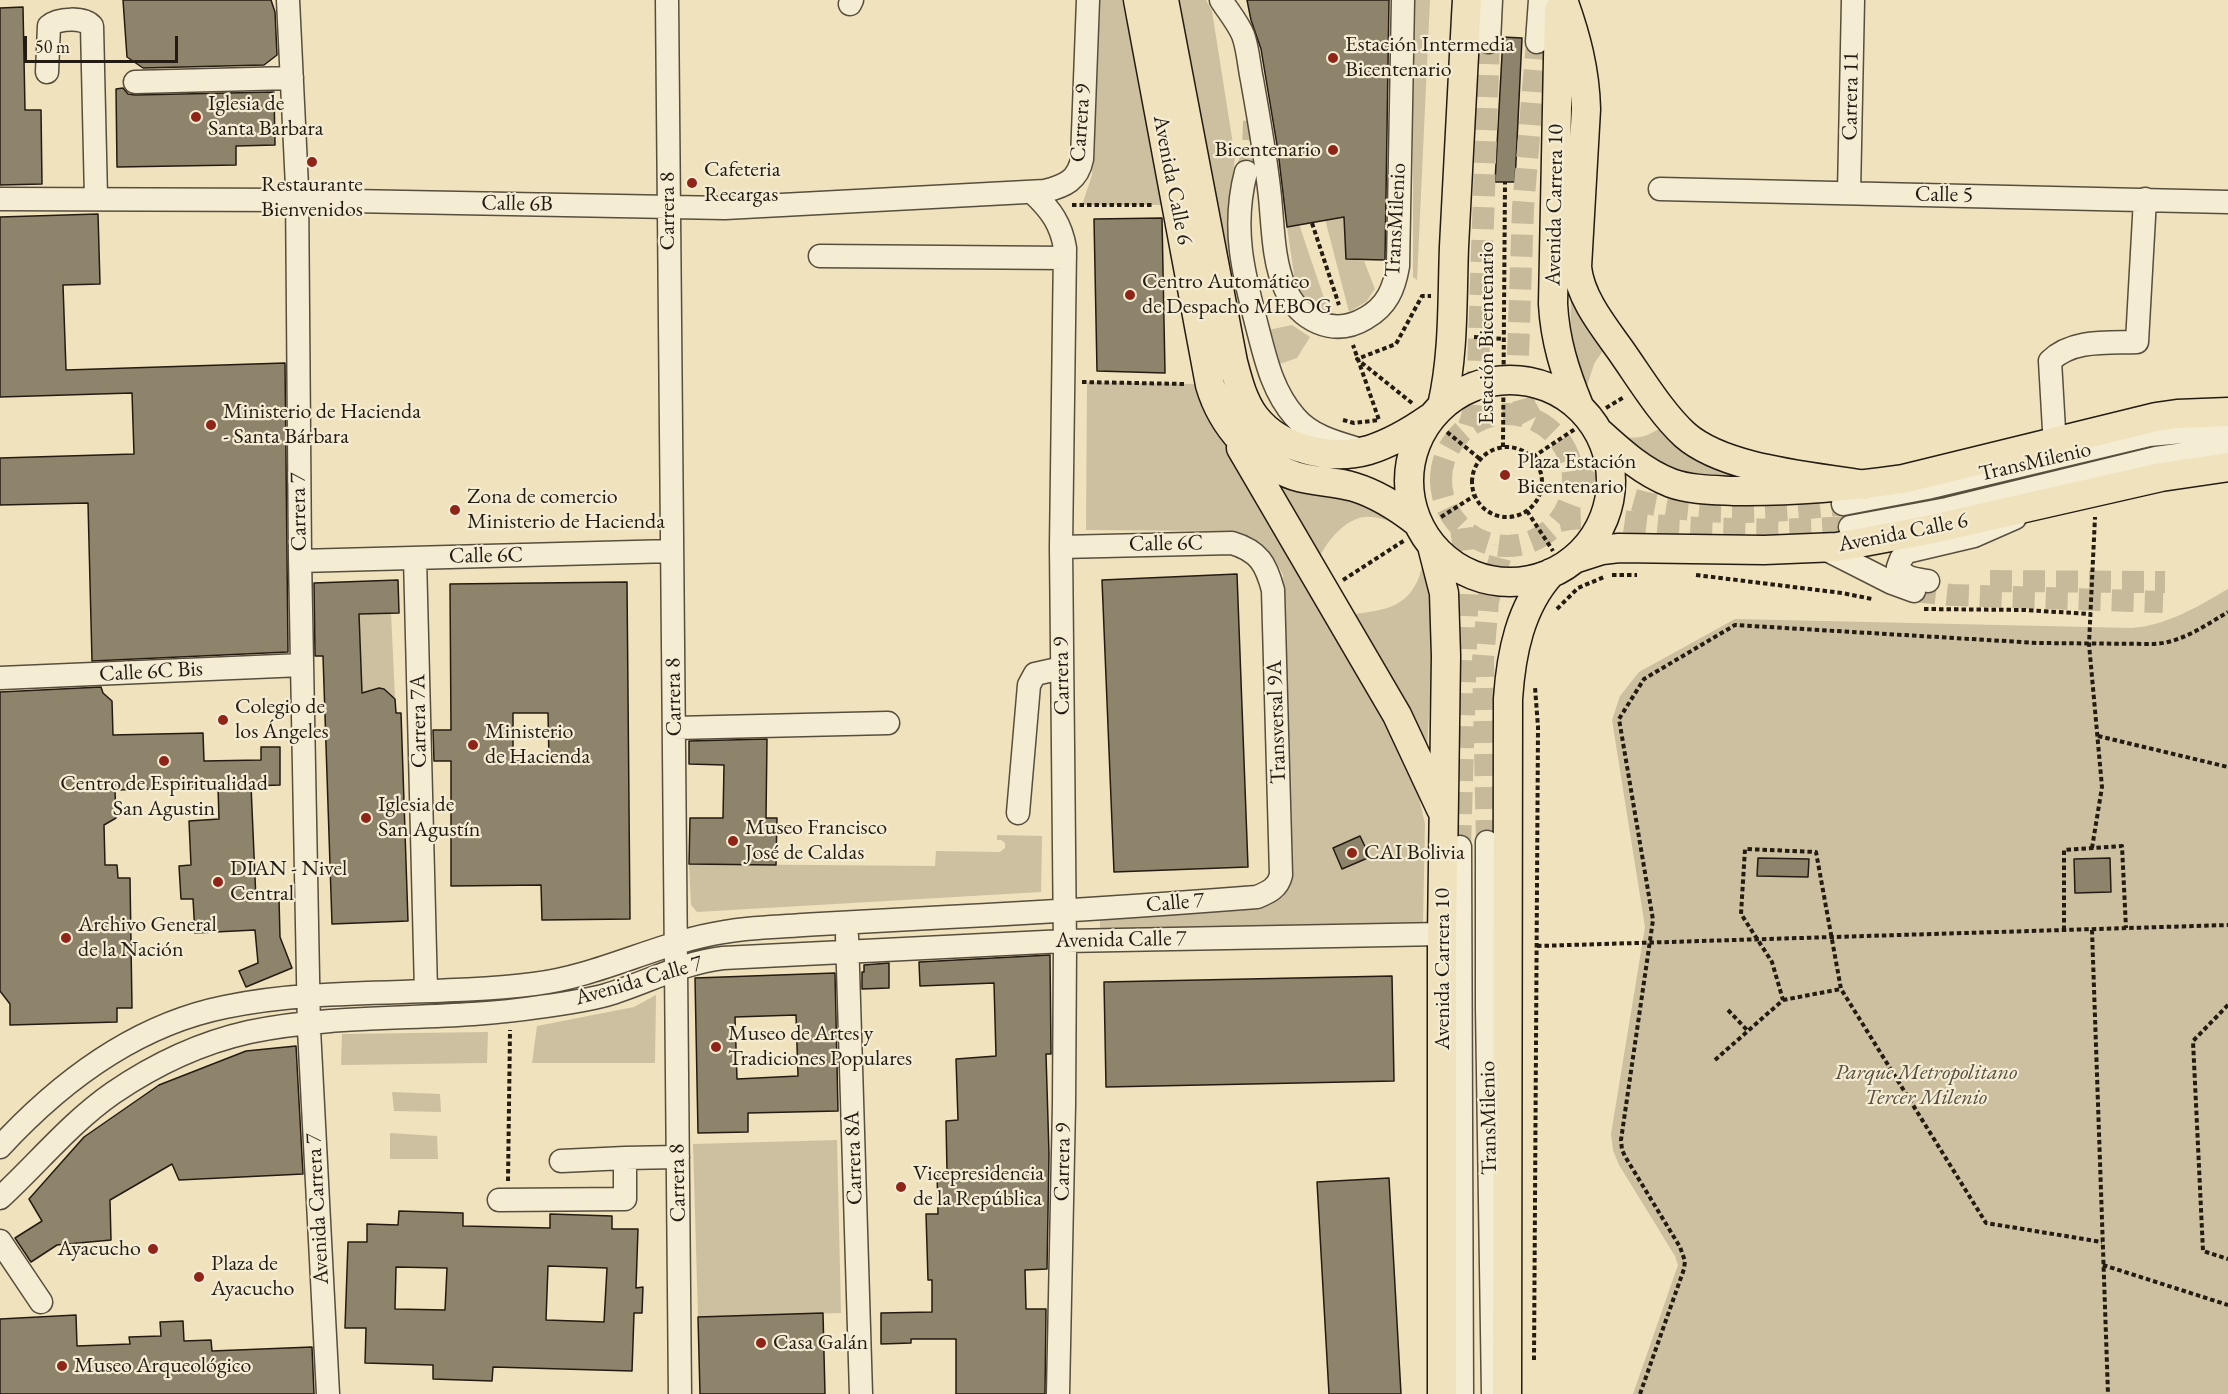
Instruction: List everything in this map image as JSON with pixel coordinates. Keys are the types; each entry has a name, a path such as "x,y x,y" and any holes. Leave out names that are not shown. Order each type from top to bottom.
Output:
{"main road":[{"name":"Avenida Calle 6","path":"1138,0 1210,385 1214,399 1228,426 1254,452 1277,468 1296,476 1352,486 1390,503 1423,532 1447,560 1466,572 1486,579 1508,582 1530,580 1559,561 1619,548 1825,549 1928,530 2161,477 2228,467"},
{"name":"Avenida Calle 6","path":"1164,0 1233,362 1241,391 1256,417 1271,433 1292,445 1317,452 1342,454 1365,451 1404,436 1426,410 1463,391 1486,382 1503,381 1536,383 1558,392 1585,423"},
{"path":"1426,410 1449,378 1460,103 1467,0"},
{"path":"1561,0 1581,55 1586,84 1577,267 1583,290 1599,318 1670,419 1702,448 1741,463 1864,485"},
{"name":"Avenida Carrera 10","path":"1559,561 1588,545 1599,529 1607,510 1611,491 1611,471 1607,452 1585,423 1559,352 1555,330 1553,304 1561,0"},
{"name":"Avenida Carrera 10","path":"1426,410 1421,434 1412,455 1409,490 1441,576 1445,615 1442,1394"},
{"path":"1585,423 1642,468 1672,483 1692,488 1764,492 1864,485 1903,479 2156,417 2228,412"},
{"path":"1228,426 1397,715 1445,819"},
{"path":"1507,1394 1508,699 1510,669 1517,636 1541,584 1559,561"}],"street":[{"name":"Carrera 7","path":"288,0 297,200 300,561 309,1024"},
{"name":"Carrera 8","path":"667,0 680,1394"},
{"name":"Carrera 9","path":"1058,1394 1064,1105 1060,941 1065,912 1061,547 1065,258 1062,232 1056,218 1040,199 1073,179 1080,170 1088,0"},
{"name":"TransMilenio","path":"1221,0 1243,35 1265,151 1274,237 1284,285 1297,309 1310,320 1326,326 1343,327 1359,322 1382,307 1395,283 1398,266 1403,0"},
{"path":"1489,42 1491,0"},
{"path":"1537,42 1540,0"},
{"name":"Carrera 11","path":"1849,193 1853,0"},
{"path":"47,72 50,26 54,22 82,20 88,22 92,26 96,198"},
{"path":"135,82 292,78"},
{"path":"1246,172 1241,195 1239,244 1242,268 1268,368 1279,396 1296,419 1318,435 1365,451"},
{"name":"Calle 5","path":"1660,189 2228,202"},
{"name":"Calle 6B","path":"0,199 297,200 725,208 1040,199"},
{"path":"2054,430 2050,361 2057,354 2084,344 2137,342 2145,199"},
{"path":"820,256 1065,258"},
{"name":"TransMilenio","path":"1843,504 1927,488 2149,435 2228,428"},
{"name":"TransMilenio","path":"1850,527 1947,509 2156,458 2228,448"},
{"path":"1825,549 1892,583 1921,586 1901,573 1898,567 1900,559 1906,552 1993,529 2013,520 2038,504"},
{"name":"Calle 6C","path":"1061,547 1232,543 1255,553 1263,563"},
{"name":"Calle 6C","path":"300,561 672,551"},
{"name":"Carrera 7A","path":"415,558 426,991"},
{"name":"Transversal 9A","path":"1263,563 1273,590 1280,882"},
{"name":"Calle 6C Bis","path":"0,678 302,665"},
{"path":"1018,813 1029,685 1035,675 1062,668"},
{"path":"675,728 888,723"},
{"name":"TransMilenio","path":"1487,842 1487,1008 1493,1394"},
{"name":"TransMilenio","path":"1460,847 1462,1394"},
{"name":"Calle 7","path":"1065,912 1257,897 1274,889 1280,882"},
{"name":"Avenida Calle 7","path":"0,1148 56,1092 110,1053 141,1037 197,1014 225,1007 309,997 557,981 579,976 676,942 743,929 1065,912"},
{"name":"Carrera 8A","path":"847,922 861,1394"},
{"name":"Avenida Calle 7","path":"0,1198 58,1138 112,1094 177,1056 248,1033 309,1024 511,1011 606,994 690,964 723,958 1060,941 1442,934"},
{"name":"Avenida Carrera 7","path":"309,1024 328,1394"},
{"path":"503,1200 625,1199 625,1158"},
{"path":"561,1161 678,1158"},
{"path":"0,1241 41,1302"}],"path":[{"name":"Estación Bicentenario","path":"1358,359 1426,410 1480,459 1494,449 1503,447 1505,182"},
{"path":"1040,199 1176,205"},
{"path":"1312,222 1341,312"},
{"path":"1431,307 1432,286"},
{"path":"1358,359 1396,344 1422,296 1432,296"},
{"path":"1336,418 1354,423 1379,420 1353,345"},
{"path":"1063,382 1210,385"},
{"path":"1533,457 1585,423"},
{"path":"1480,459 1472,477 1474,496 1486,510 1499,516 1517,516 1527,512 1540,496 1543,483 1542,472 1533,457 1516,447 1503,447"},
{"path":"1324,591 1423,532 1474,496"},
{"path":"1527,512 1559,561"},
{"path":"2092,848 2102,787 2089,644 2095,516"},
{"path":"1553,616 1578,588 1608,575 1649,575"},
{"path":"1640,1394 1685,1261 1680,1247 1622,1150 1621,1130 1653,920 1619,719 1644,679 1735,625 2038,643 2164,644 2178,640 2228,612"},
{"path":"1534,1370 1538,727 1535,684"},
{"path":"2098,736 2228,767"},
{"path":"2064,930 2064,850 2122,846 2126,928"},
{"path":"1783,1000 1772,962 1741,914 1745,849 1816,852 1841,989 1986,1223 2103,1242"},
{"path":"1537,946 2228,925"},
{"path":"2092,930 2108,1394"},
{"path":"1715,1060 1783,1000 1841,989"},
{"path":"2228,1005 2193,1041 2203,1251 2228,1259"},
{"path":"1728,1010 1748,1031"},
{"path":"503,1200 511,1011"},
{"path":"2103,1265 2228,1305"}],"green space":[{"path":"1100,0 1122,0 1164,205 1082,205 1092,175"},
{"path":"1175,0 1206,0 1212,11 1235,157 1229,204 1228,274"},
{"path":"1413,0 1430,0 1417,280 1413,277"},
{"path":"1344,217 1346,259 1364,261 1375,289 1366,302 1349,312 1325,219"},
{"path":"1299,224 1330,316 1311,311 1296,288 1287,227"},
{"path":"1571,294 1606,346 1594,364 1587,386 1574,353 1571,330"},
{"path":"1292,325 1310,337 1297,358 1268,368 1259,332"},
{"path":"1087,382 1197,384 1220,432 1396,739 1418,793 1425,824 1423,924 1100,929 1100,917 1289,884 1292,872 1283,575 1262,544 1239,533 1086,530"},
{"path":"1662,427 1742,477 1705,478 1673,472 1620,435 1631,438 1642,437"},
{"path":"1269,477 1359,499 1397,524 1372,517 1356,519 1336,533 1318,560"},
{"path":"1422,567 1427,587 1432,634 1427,753 1348,615 1385,609 1395,605 1411,592"},
{"name":"Parque Metropolitano Tercer Milenio","path":"2228,589 2228,1394 1633,1394 1678,1265 1675,1256 1619,1165 1613,1150 1611,1134 1645,927 1612,720 1620,696 1639,672 1735,619 2132,628 2170,619"},
{"path":"391,613 395,697 389,698 363,714 359,614"},
{"path":"997,835 1042,836 1041,892 697,912 691,905 689,864 935,866 936,851 1000,852 1005,848 1005,843 997,840"},
{"path":"656,995 655,1063 532,1063 537,1026 634,1007"},
{"path":"488,1032 487,1063 341,1065 342,1034"},
{"path":"392,1092 440,1094 441,1112 394,1111"},
{"path":"390,1133 437,1136 438,1159 390,1159"},
{"path":"837,1140 841,1313 698,1317 693,1144"}],"building":[{"path":"123,0 271,0 275,12 277,55 264,65 143,68 127,57"},
{"name":"Bicentenario","path":"1247,0 1389,0 1385,260 1346,259 1344,217 1287,227 1278,151 1261,49"},
{"path":"23,7 25,110 41,110 42,184 0,185 0,8"},
{"path":"1503,37 1522,38 1515,182 1495,182"},
{"name":"Iglesia de Santa Barbara","path":"123,88 128,94 135,95 274,92 275,145 236,146 236,165 117,167 116,89"},
{"name":"Ministerio de Hacienda - Santa Bárbara","path":"98,214 100,284 63,285 66,370 285,363 288,652 92,661 88,503 0,505 0,458 134,454 132,393 0,397 0,217"},
{"name":"Centro Automático de Despacho MEBOG","path":"1162,218 1165,373 1097,371 1094,219"},
{"path":"1237,574 1248,867 1114,872 1102,580"},
{"name":"Iglesia de San Agustín","path":"398,580 399,613 359,614 362,693 379,688 384,689 395,699 396,713 401,713 408,921 332,924 323,656 315,656 314,583"},
{"name":"Ministerio de Hacienda","path":"627,582 630,919 542,920 541,885 451,886 451,761 434,761 433,730 451,730 450,584","holes":["513,713 548,713 549,761 513,761"]},
{"path":"101,687 103,693 112,701 113,735 203,733 204,761 261,760 261,747 280,747 280,785 251,786 256,900 279,899 280,937 292,968 246,987 239,971 258,963 255,930 195,933 193,899 181,899 179,866 191,865 189,821 219,819 218,787 115,790 116,818 104,825 105,865 117,865 118,878 130,878 132,1008 117,1008 117,1022 10,1025 10,1004 0,991 0,692"},
{"path":"767,739 766,818 777,818 776,865 689,864 690,818 723,818 724,765 689,764 689,741"},
{"name":"CAI Bolivia","path":"1360,836 1370,857 1342,869 1333,848"},
{"path":"1758,858 1809,859 1808,877 1757,876"},
{"path":"2110,858 2111,892 2075,893 2074,859"},
{"path":"1050,955 1051,1054 1046,1054 1049,1154 1047,1269 1025,1270 1026,1309 1046,1309 1045,1394 956,1394 956,1339 911,1339 911,1343 881,1344 881,1313 932,1312 932,1280 928,1280 926,1214 938,1214 937,1172 947,1172 946,1121 958,1120 956,1059 996,1056 994,983 920,986 919,962"},
{"path":"889,963 889,988 862,989 864,965"},
{"name":"Museo de Artes y Tradiciones Populares","path":"835,973 838,1111 748,1113 748,1132 698,1133 695,978","holes":["796,1015 798,1076 737,1079 735,1017"]},
{"path":"1392,976 1394,1081 1106,1087 1104,982"},
{"path":"296,1046 303,1174 179,1180 172,1164 110,1200 111,1240 57,1245 31,1262 15,1238 42,1221 29,1199 84,1137 159,1085 246,1051"},
{"path":"1389,1178 1401,1394 1329,1394 1317,1182"},
{"path":"399,1211 463,1213 463,1226 550,1228 550,1214 612,1216 612,1229 638,1229 636,1288 643,1287 642,1313 634,1313 632,1371 493,1367 492,1381 433,1379 433,1365 365,1363 366,1328 345,1328 348,1242 367,1242 367,1224 398,1225","holes":["548,1266 607,1268 604,1322 546,1320","396,1267 447,1268 445,1310 395,1309"]},
{"name":"Casa Galán","path":"823,1313 825,1394 700,1394 698,1317"},
{"path":"76,1315 77,1346 130,1344 129,1337 161,1336 160,1322 183,1321 184,1341 211,1340 212,1351 312,1347 314,1394 0,1394 0,1319"}],"tunnel":[{"path":"1469,426 1474,410 1478,372 1489,42"},
{"path":"1532,419 1521,392 1518,356 1523,208 1537,42"},
{"path":"1246,172 1253,153 1254,121"},
{"path":"1507,414 1532,419 1554,433 1568,455 1573,480 1568,505 1554,527 1532,541 1507,546 1482,541 1460,527 1446,505 1441,480 1446,455 1460,433 1482,419 1507,414"},
{"path":"1574,473 1603,489 1635,500 1669,507 1740,512 1843,504"},
{"path":"1559,521 1585,518 1665,526 1734,529 1850,527"},
{"path":"1460,847 1468,579 1461,528"},
{"path":"1487,842 1483,660 1488,601 1503,547"},
{"path":"1990,581 2165,582"},
{"path":"1914,591 1952,595 2163,602"}],"place":[{"name":"Estación Intermedia Bicentenario","path":"1333,58"},
{"name":"Iglesia de Santa Barbara","path":"196,117"},
{"name":"Bicentenario","path":"1333,150"},
{"name":"Restaurante Bienvenidos","path":"312,162"},
{"name":"Cafeteria Recargas","path":"692,183"},
{"name":"Centro Automático de Despacho MEBOG","path":"1130,295"},
{"name":"Ministerio de Hacienda - Santa Bárbara","path":"211,425"},
{"name":"Plaza Estación Bicentenario","path":"1505,475"},
{"name":"Zona de comercio Ministerio de Hacienda","path":"455,510"},
{"name":"Colegio de los Ángeles","path":"223,720"},
{"name":"Ministerio de Hacienda","path":"473,745"},
{"name":"Centro de Espiritualidad San Agustin","path":"164,761"},
{"name":"Iglesia de San Agustín","path":"366,818"},
{"name":"Museo Francisco José de Caldas","path":"733,841"},
{"name":"CAI Bolivia","path":"1352,853"},
{"name":"DIAN - Nivel Central","path":"218,882"},
{"name":"Archivo General de la Nación","path":"66,938"},
{"name":"Museo de Artes y Tradiciones Populares","path":"716,1047"},
{"name":"Vicepresidencia de la República","path":"901,1187"},
{"name":"Ayacucho","path":"153,1249"},
{"name":"Plaza de Ayacucho","path":"199,1277"},
{"name":"Casa Galán","path":"761,1343"},
{"name":"Museo Arqueológico","path":"62,1366"}]}
